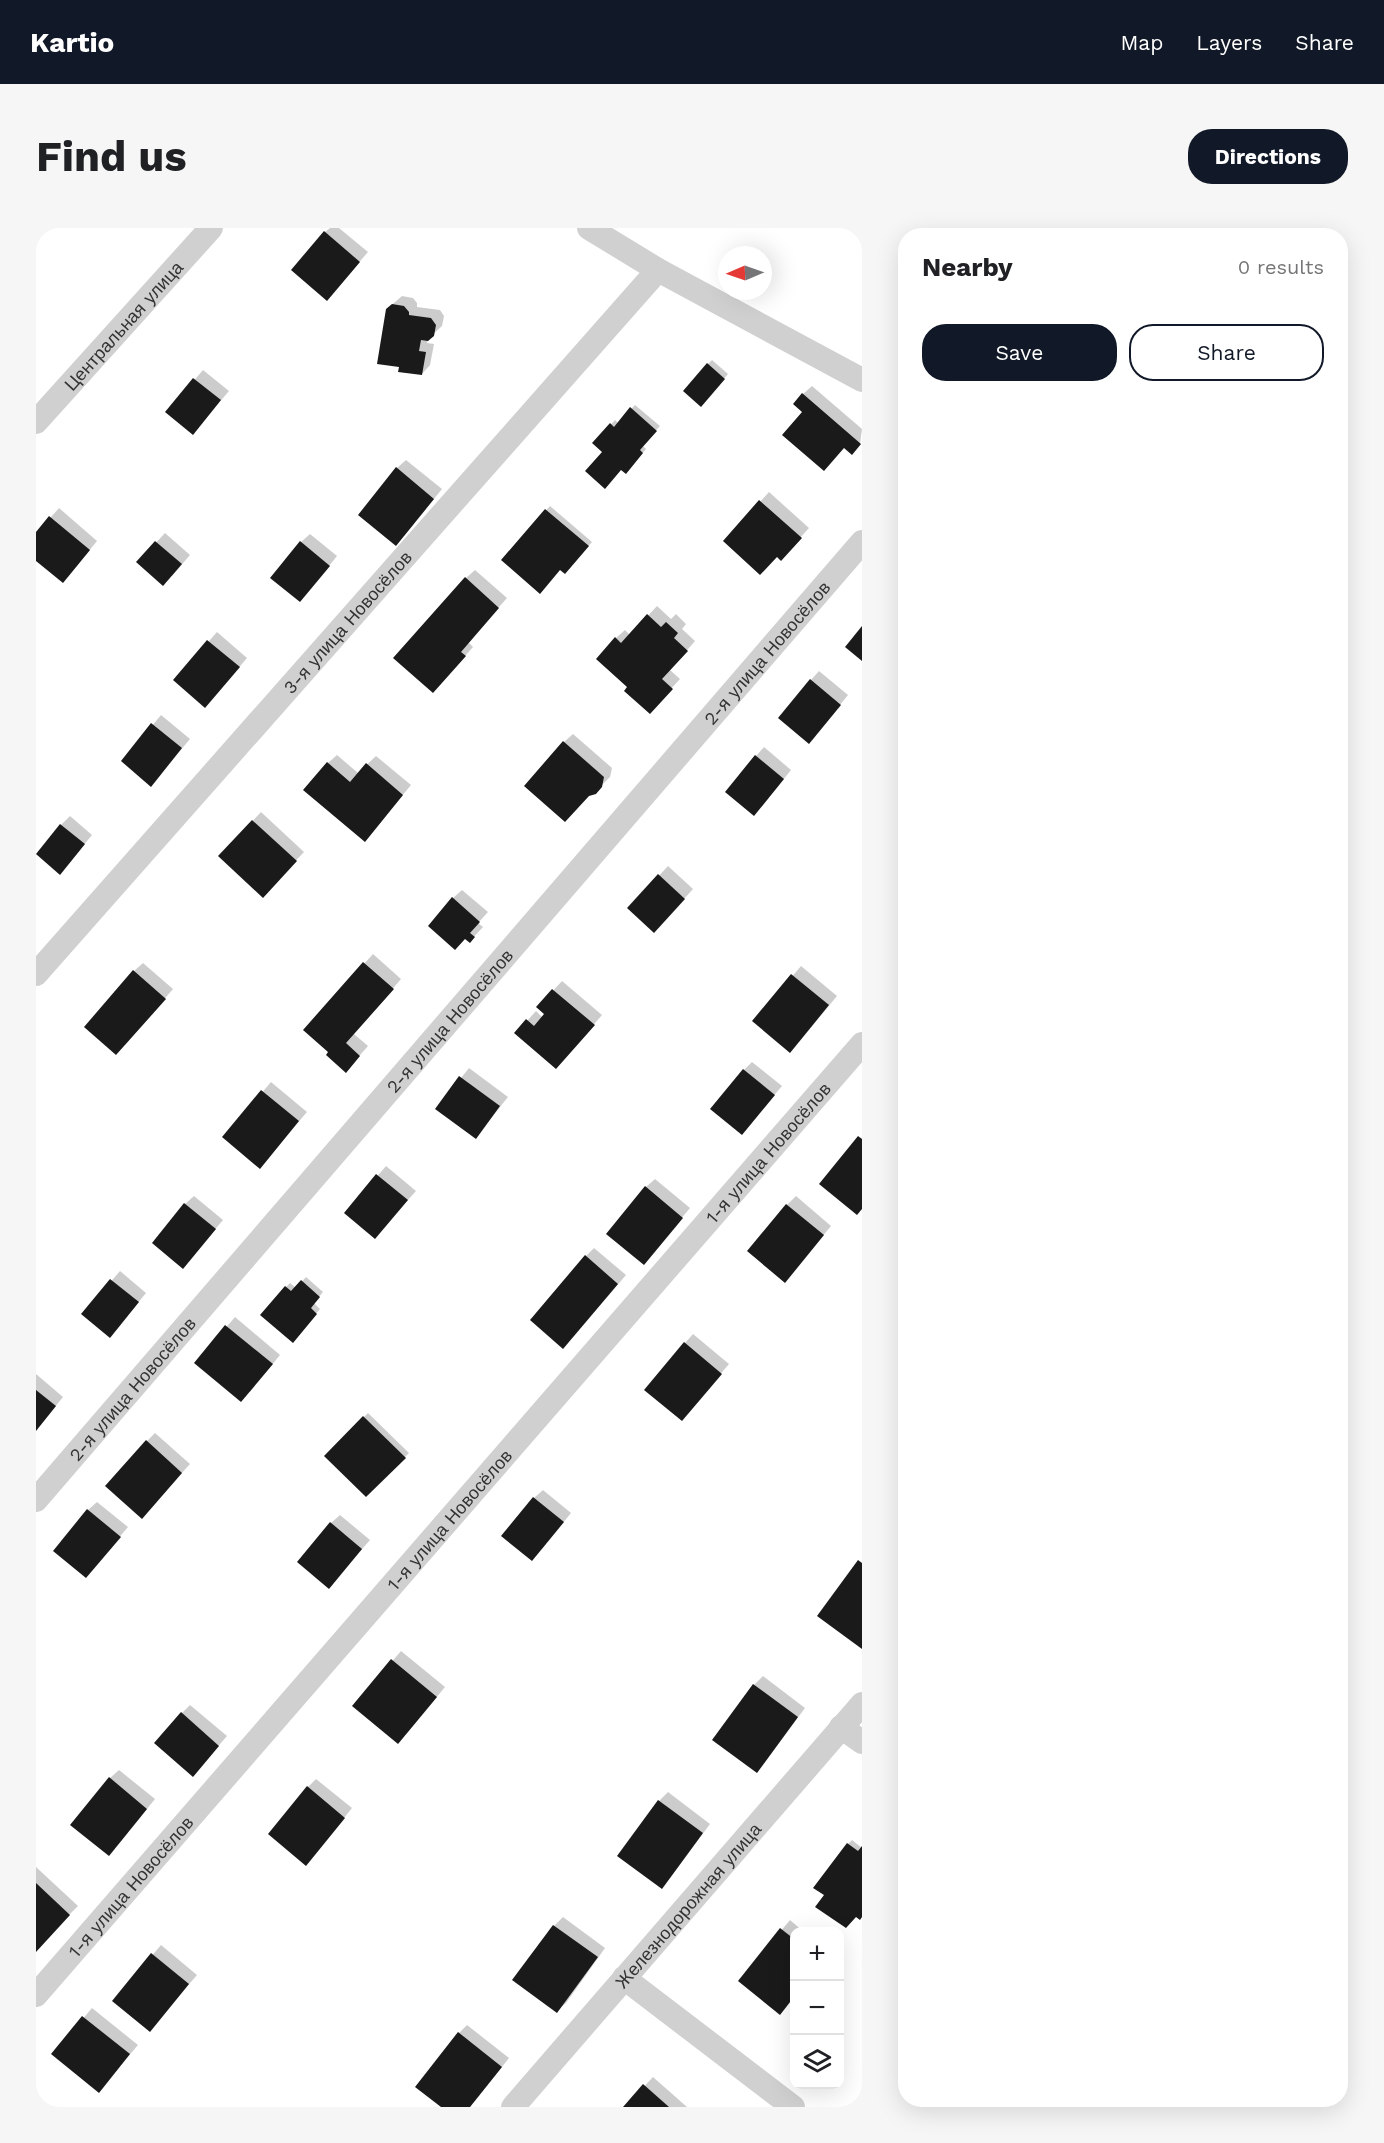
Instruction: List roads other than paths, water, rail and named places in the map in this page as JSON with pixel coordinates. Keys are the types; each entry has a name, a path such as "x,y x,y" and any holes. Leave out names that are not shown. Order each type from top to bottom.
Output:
{"street":[{"name":"Центральная улица","path":"36,422 211,228"},
{"path":"589,228 658,270 862,380"},
{"name":"3-я улица Новосёлов","path":"36,974 658,270"},
{"name":"2-я улица Новосёлов","path":"36,1500 862,542"},
{"name":"1-я улица Новосёлов","path":"36,1995 862,1044"},
{"name":"Железнодорожная улица","path":"513,2107 862,1704"},
{"path":"841,1727 862,1742"},
{"path":"624,1978 793,2107"}]}
